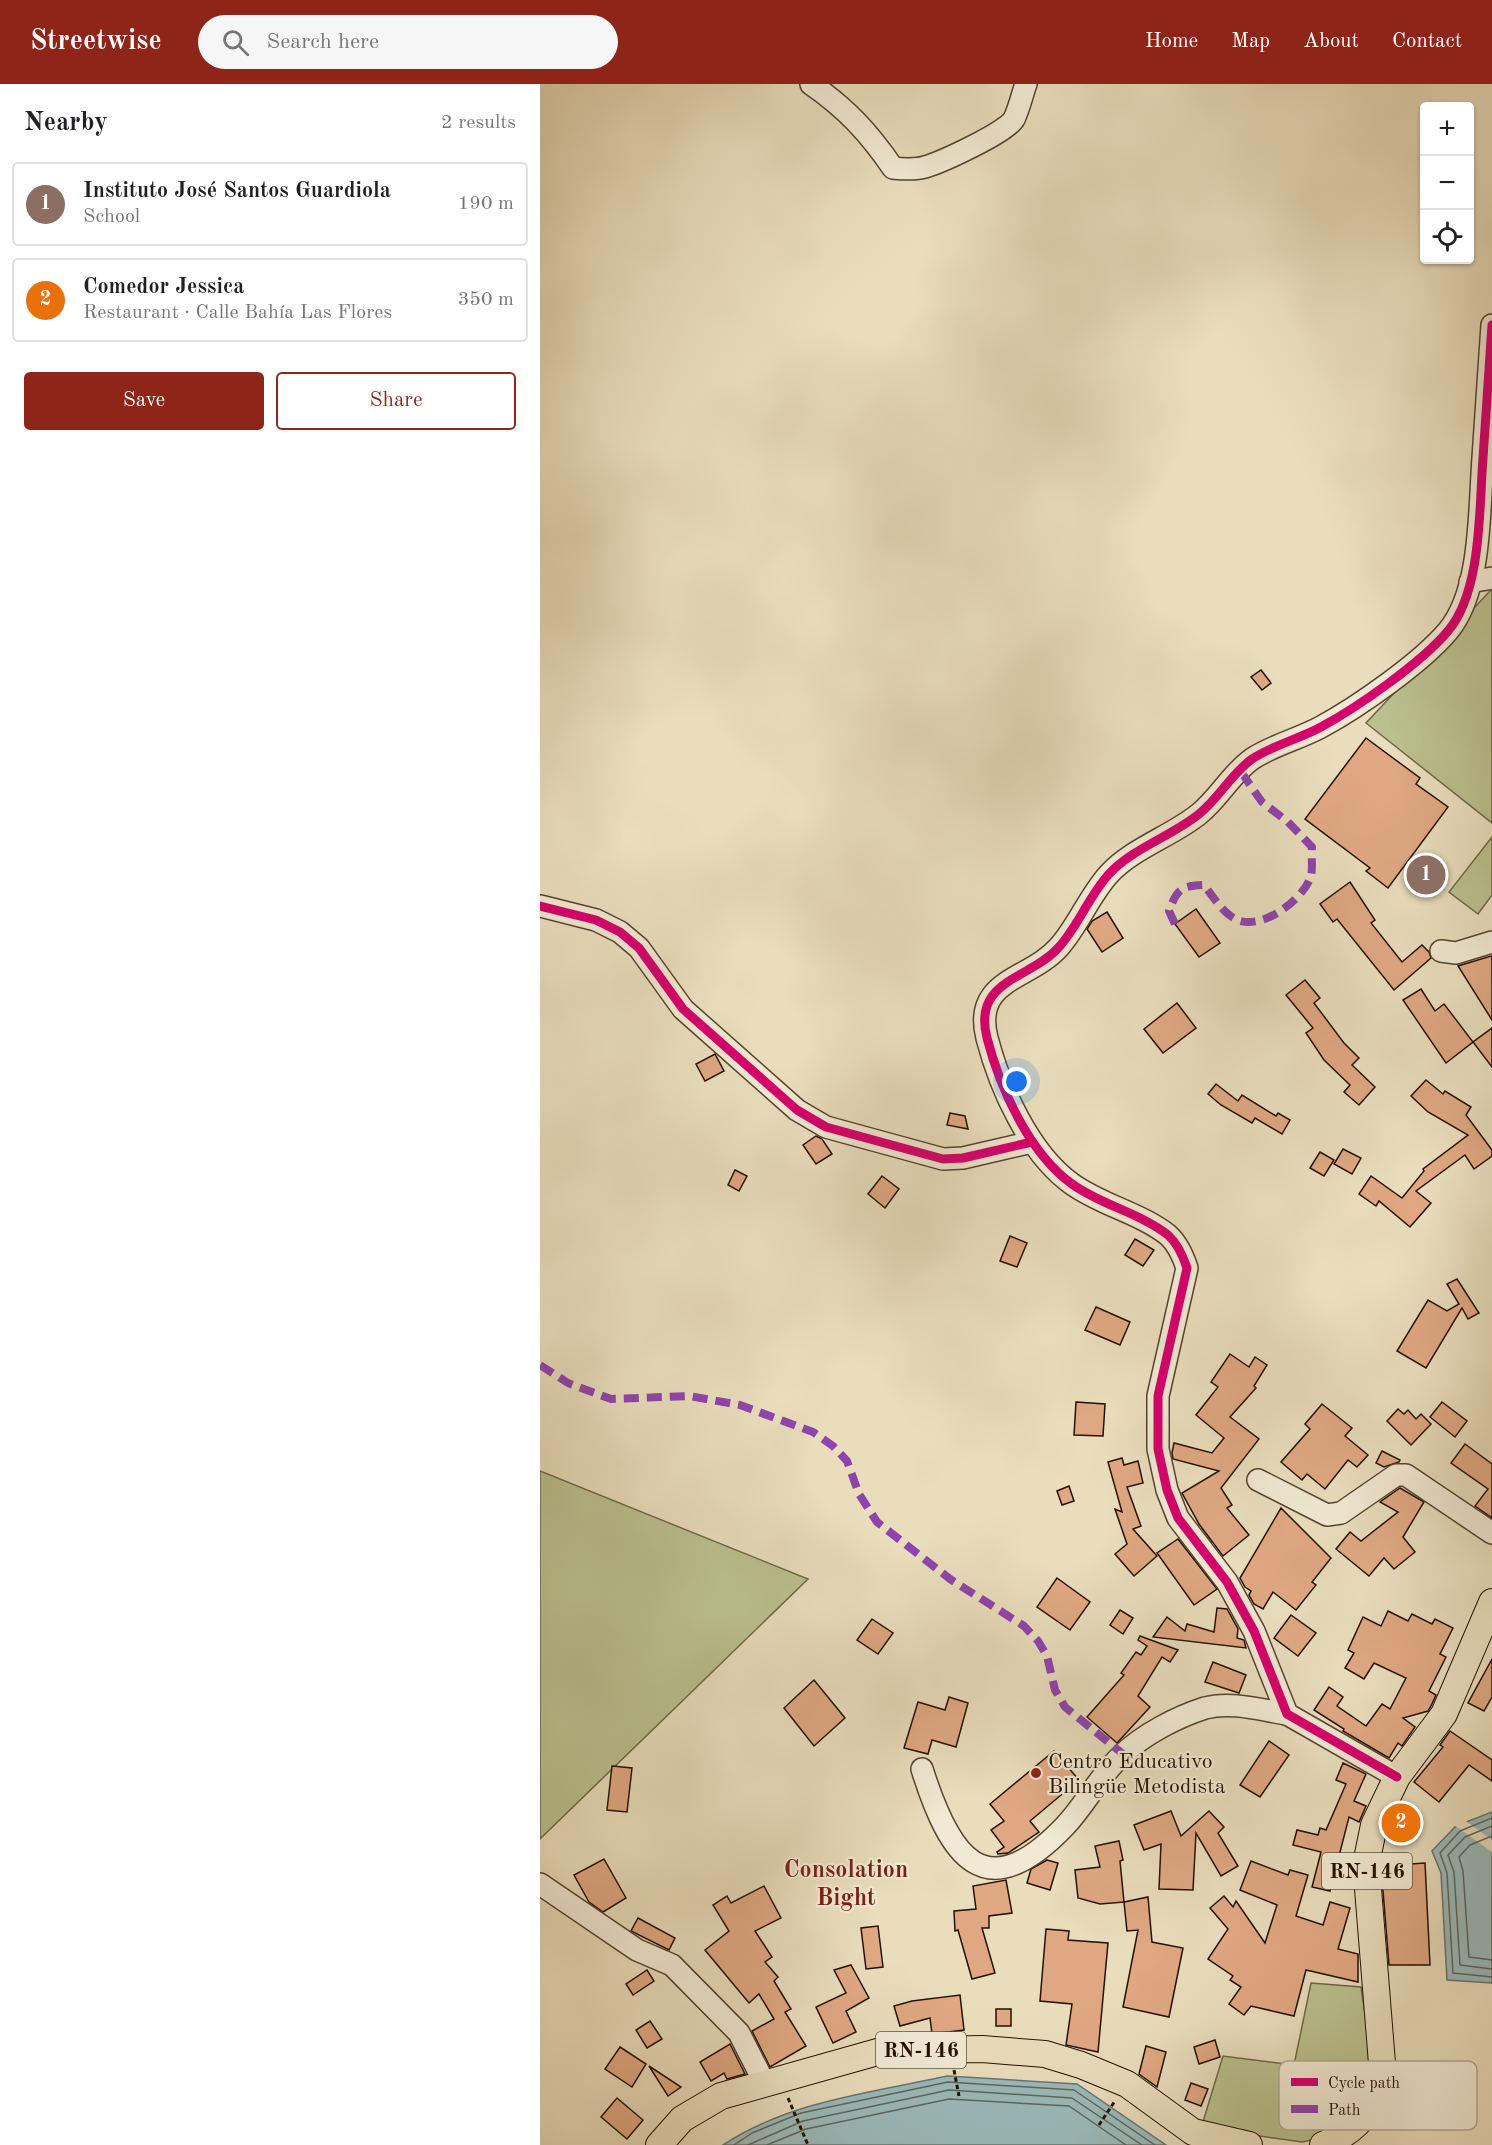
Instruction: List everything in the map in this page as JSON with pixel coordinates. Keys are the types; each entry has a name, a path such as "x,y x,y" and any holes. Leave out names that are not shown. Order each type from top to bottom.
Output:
{"main road":[{"name":"RN-146","path":"1382,2061 1366,1864 1374,1825 1397,1777 1444,1714 1492,1602"},
{"name":"RN-146","path":"659,2145 682,2119 721,2096 775,2086 881,2051 982,2049 1045,2054 1127,2084 1193,2132 1249,2145"},
{"name":"RN-146","path":"1323,2145 1351,2130"}],"street":[{"path":"811,84 841,105 871,137 893,168 904,169 924,167 990,139 1013,121 1026,84"},
{"path":"1287,1714 1265,1665 1254,1632 1227,1582 1178,1518 1167,1490 1158,1449 1158,1396 1187,1268 1181,1252 1168,1236 1073,1185 1045,1160 1032,1142 1002,1079 986,1036 985,1014 991,995 1003,982 1044,961 1060,946 1088,900 1112,871 1198,814 1220,794 1239,769 1256,756 1323,726 1385,686 1449,630 1463,604 1470,582 1477,542 1492,325"},
{"path":"1470,582 1492,578"},
{"path":"540,906 596,920 626,937 639,948 691,1017 797,1110 826,1127 943,1159 963,1158 1032,1142"},
{"path":"1441,951 1456,953 1492,942"},
{"path":"1258,1480 1328,1515 1341,1513 1396,1475 1406,1475 1492,1533"},
{"path":"922,1770 943,1828 957,1847 973,1862 986,1869 1000,1869 1013,1865 1035,1851 1066,1826 1097,1781 1123,1754 1175,1720 1207,1708 1234,1706 1287,1714 1397,1777"},
{"path":"540,1884 637,1950 672,1965 739,2033 775,2086"}],"path":[{"path":"953,2062 959,2096"},
{"path":"775,2086 808,2145"},
{"path":"1099,2125 1114,2101"}],"green space":[{"path":"1492,591 1492,823 1366,723"},
{"path":"1492,837 1492,895 1478,914 1449,892"},
{"path":"540,1471 808,1579 540,1839"},
{"path":"1311,1983 1361,1987 1368,2033 1369,2061 1295,2061"},
{"path":"1223,2056 1279,2063 1279,2130 1337,2130 1331,2136 1302,2142 1230,2132 1202,2125"}],"water":[{"path":"1492,1812 1492,1983 1447,1980 1441,1873 1432,1851 1456,1826"},
{"path":"947,2076 1077,2084 1166,2145 723,2145 749,2130 803,2108"}],"pier":[{"path":"1463,1819 1492,1840 1492,1852 1454,1825"}],"building":[{"path":"1261,670 1271,683 1262,690 1251,677"},
{"path":"1366,738 1420,778 1416,784 1448,807 1388,888 1366,871 1370,868 1305,819"},
{"path":"1350,882 1375,920 1371,923 1402,962 1422,945 1429,952 1431,958 1394,990 1337,919 1333,922 1320,904"},
{"path":"1196,909 1220,943 1199,957 1175,924"},
{"path":"1107,912 1123,938 1102,952 1087,929 1092,921"},
{"path":"1492,957 1492,1020 1458,966"},
{"path":"1305,980 1320,998 1314,1003 1344,1043 1359,1058 1352,1065 1375,1087 1359,1105 1344,1092 1350,1085 1324,1060 1306,1033 1313,1028 1286,995"},
{"path":"1421,989 1435,1011 1444,1004 1473,1042 1446,1063 1403,1000"},
{"path":"1177,1003 1196,1028 1163,1053 1144,1029"},
{"path":"1492,1028 1492,1067 1473,1042"},
{"path":"715,1054 724,1071 705,1081 696,1064"},
{"path":"1426,1080 1443,1094 1445,1091 1471,1107 1466,1115 1492,1150 1492,1156 1474,1169 1465,1155 1416,1191 1431,1203 1410,1227 1379,1201 1376,1206 1359,1194 1371,1176 1402,1198 1424,1171 1423,1169 1468,1135 1428,1112 1411,1096"},
{"path":"1216,1084 1238,1101 1242,1095 1276,1116 1278,1113 1290,1120 1282,1134 1255,1118 1252,1123 1221,1105 1208,1094"},
{"path":"950,1113 965,1116 968,1129 947,1125"},
{"path":"816,1136 822,1139 832,1154 816,1164 803,1145"},
{"path":"1343,1149 1361,1158 1352,1174 1334,1164"},
{"path":"1320,1152 1334,1160 1324,1176 1310,1168"},
{"path":"735,1170 747,1176 739,1191 728,1185"},
{"path":"882,1176 899,1189 885,1208 868,1194"},
{"path":"1010,1236 1027,1243 1017,1267 1000,1261"},
{"path":"1135,1239 1154,1250 1143,1266 1125,1255"},
{"path":"1457,1279 1479,1313 1468,1319 1462,1308 1426,1368 1397,1351 1428,1300 1447,1311 1459,1304 1447,1284"},
{"path":"1096,1307 1130,1322 1120,1345 1085,1330"},
{"path":"1230,1354 1249,1367 1255,1357 1267,1365 1254,1386 1256,1388 1230,1417 1259,1439 1221,1488 1232,1505 1227,1508 1249,1535 1223,1556 1199,1524 1182,1493 1219,1471 1173,1459 1172,1453 1174,1443 1212,1453 1224,1438 1196,1415 1218,1387 1211,1382"},
{"path":"1076,1402 1105,1404 1103,1436 1074,1435"},
{"path":"1442,1402 1467,1421 1455,1437 1430,1417"},
{"path":"1322,1404 1352,1428 1345,1436 1368,1455 1357,1467 1348,1460 1325,1489 1307,1474 1302,1480 1281,1462 1310,1429 1305,1424"},
{"path":"1398,1409 1404,1414 1408,1410 1416,1419 1421,1414 1431,1424 1411,1445 1387,1421"},
{"path":"1465,1444 1492,1464 1492,1518 1475,1506 1488,1489 1451,1463"},
{"path":"1382,1451 1400,1460 1399,1462 1384,1467 1376,1463"},
{"path":"1122,1458 1124,1465 1138,1461 1143,1483 1127,1487 1141,1526 1133,1529 1157,1556 1134,1576 1115,1554 1127,1544 1115,1509 1122,1512 1108,1462"},
{"path":"1069,1486 1074,1501 1062,1505 1057,1491"},
{"path":"1400,1488 1424,1502 1403,1537 1415,1552 1394,1569 1384,1558 1369,1576 1336,1549 1350,1532 1361,1541 1398,1512 1380,1502"},
{"path":"1281,1508 1331,1558 1312,1582 1316,1585 1296,1610 1273,1592 1263,1609 1254,1604 1249,1595 1251,1591 1245,1587 1240,1578"},
{"path":"1178,1539 1217,1589 1194,1605 1157,1553"},
{"path":"1057,1578 1090,1602 1070,1630 1037,1607"},
{"path":"1217,1608 1227,1609 1238,1629 1237,1638 1244,1640 1246,1648 1153,1637 1167,1617 1185,1631 1187,1624 1214,1632"},
{"path":"1120,1610 1133,1618 1123,1634 1110,1625"},
{"path":"1388,1611 1408,1621 1412,1614 1432,1624 1435,1619 1453,1628 1440,1654 1446,1657 1429,1691 1436,1695 1431,1706 1428,1711 1403,1718 1415,1727 1402,1746 1398,1743 1389,1758 1343,1731 1344,1729 1314,1710 1329,1687 1343,1697 1337,1706 1366,1726 1382,1704 1390,1709 1406,1678 1374,1663 1364,1679 1345,1668 1354,1653 1348,1650 1363,1617 1381,1626"},
{"path":"1291,1615 1316,1633 1298,1656 1274,1638"},
{"path":"872,1619 893,1633 878,1654 857,1640"},
{"path":"1140,1636 1178,1650 1170,1662 1162,1657 1138,1696 1150,1707 1117,1743 1087,1717 1124,1675 1121,1673 1136,1652 1141,1655 1147,1646 1138,1640"},
{"path":"1492,1659 1492,1697 1484,1711 1468,1703"},
{"path":"1213,1662 1246,1675 1239,1693 1205,1682"},
{"path":"814,1680 845,1718 814,1746 784,1708"},
{"path":"949,1697 968,1703 956,1747 932,1740 928,1754 904,1748 918,1702 945,1710"},
{"path":"1450,1731 1492,1760 1492,1781 1469,1765 1439,1802 1414,1782 1443,1747 1440,1745"},
{"path":"1269,1741 1289,1755 1260,1797 1240,1785"},
{"path":"1054,1751 1079,1780 1030,1821 1039,1832 1008,1853 998,1854 997,1852 1004,1847 991,1830 1004,1821 990,1804"},
{"path":"1343,1763 1366,1774 1354,1801 1366,1806 1359,1822 1349,1817 1330,1891 1312,1887 1321,1852 1293,1845 1297,1830 1318,1835 1320,1828 1326,1830 1346,1784 1336,1780"},
{"path":"612,1766 632,1768 627,1812 607,1810"},
{"path":"1171,1811 1181,1836 1209,1811 1224,1827 1218,1833 1238,1866 1221,1876 1196,1833 1193,1890 1159,1889 1161,1844 1144,1850 1134,1825"},
{"path":"1400,1814 1420,1826 1414,1838 1393,1826"},
{"path":"1119,1841 1123,1860 1120,1861 1124,1902 1100,1904 1078,1898 1075,1870 1100,1867 1095,1846"},
{"path":"604,1859 626,1898 603,1912 589,1902 574,1875"},
{"path":"1047,1860 1058,1863 1050,1890 1027,1883 1031,1869"},
{"path":"1251,1861 1288,1875 1290,1870 1308,1875 1296,1916 1323,1925 1330,1902 1350,1908 1338,1949 1358,1954 1358,1982 1306,1970 1294,2016 1251,2006 1244,2015 1229,2004 1241,1987 1230,1980 1233,1976 1208,1959 1228,1929 1210,1908 1224,1896 1233,1907 1236,1901 1265,1943 1277,1905 1240,1890"},
{"path":"1425,1863 1430,1965 1389,1965 1381,1866"},
{"path":"1006,1880 1012,1913 989,1916 989,1928 982,1928 995,1973 972,1979 958,1930 955,1931 954,1911 976,1909 973,1886"},
{"path":"764,1886 781,1918 755,1931 772,1957 765,1962 778,1977 774,1981 791,2009 785,2012 806,2046 770,2067 752,2031 774,2019 759,1994 749,2003 705,1950 729,1931 713,1905 727,1896 731,1903"},
{"path":"1148,1897 1152,1942 1183,1948 1169,2017 1123,2007 1138,1930 1127,1931 1124,1902"},
{"path":"638,1918 675,1938 669,1950 631,1931"},
{"path":"878,1926 883,1967 866,1969 861,1928"},
{"path":"1046,1929 1069,1931 1068,1940 1108,1943 1098,2052 1066,2045 1072,2004 1040,2001"},
{"path":"851,1965 869,1998 846,2011 856,2032 833,2043 816,2007 846,1993 834,1970"},
{"path":"647,1970 654,1981 633,1995 626,1984"},
{"path":"960,1995 964,2030 932,2034 930,2018 900,2026 894,2006 912,2001"},
{"path":"996,2009 1011,2009 1011,2026 996,2026"},
{"path":"650,2021 662,2039 647,2048 636,2030"},
{"path":"1215,2040 1220,2057 1199,2064 1194,2047"},
{"path":"730,2044 745,2074 727,2079 724,2073 711,2081 700,2062"},
{"path":"1146,2046 1166,2052 1157,2087 1139,2074"},
{"path":"620,2047 646,2064 632,2087 605,2069"},
{"path":"649,2066 681,2087 668,2096"},
{"path":"1191,2083 1208,2089 1201,2106 1185,2100"},
{"path":"617,2098 643,2120 627,2139 601,2117"}],"marked path":[{"path":"1175,924 1169,911 1178,893 1190,886 1204,885 1232,917 1254,922 1266,919 1289,905 1306,886 1311,876 1312,847 1288,822 1262,802 1239,769"},
{"path":"540,1365 568,1383 611,1399 689,1396 740,1405 813,1432 833,1446 847,1461 859,1494 877,1522 950,1579 1024,1626 1038,1641 1047,1656 1055,1690 1065,1707 1123,1754"}],"cycle path":[{"path":"1397,1777 1287,1714 1254,1631 1227,1582 1178,1518 1167,1490 1158,1449 1158,1396 1187,1268 1182,1254 1168,1235 1157,1227 1083,1191 1057,1171 1042,1155 1008,1098 987,1038 985,1019 988,1004 996,992 1006,983 1047,958 1059,947 1102,883 1119,865 1199,814 1252,759 1321,727 1353,708 1406,670 1448,631 1459,614 1467,594 1477,548 1492,325"},
{"path":"540,906 596,920 620,932 639,948 683,1009 797,1110 826,1127 943,1159 963,1158 1032,1142"}],"place":[{"name":"Instituto José Santos Guardiola","path":"1426,875"},
{"name":"Centro Educativo Bilingüe Metodista","path":"1036,1773"},
{"name":"Comedor Jessica","path":"1401,1823"}],"district":[{"name":"Consolation Bight","path":"846,1883"}]}
